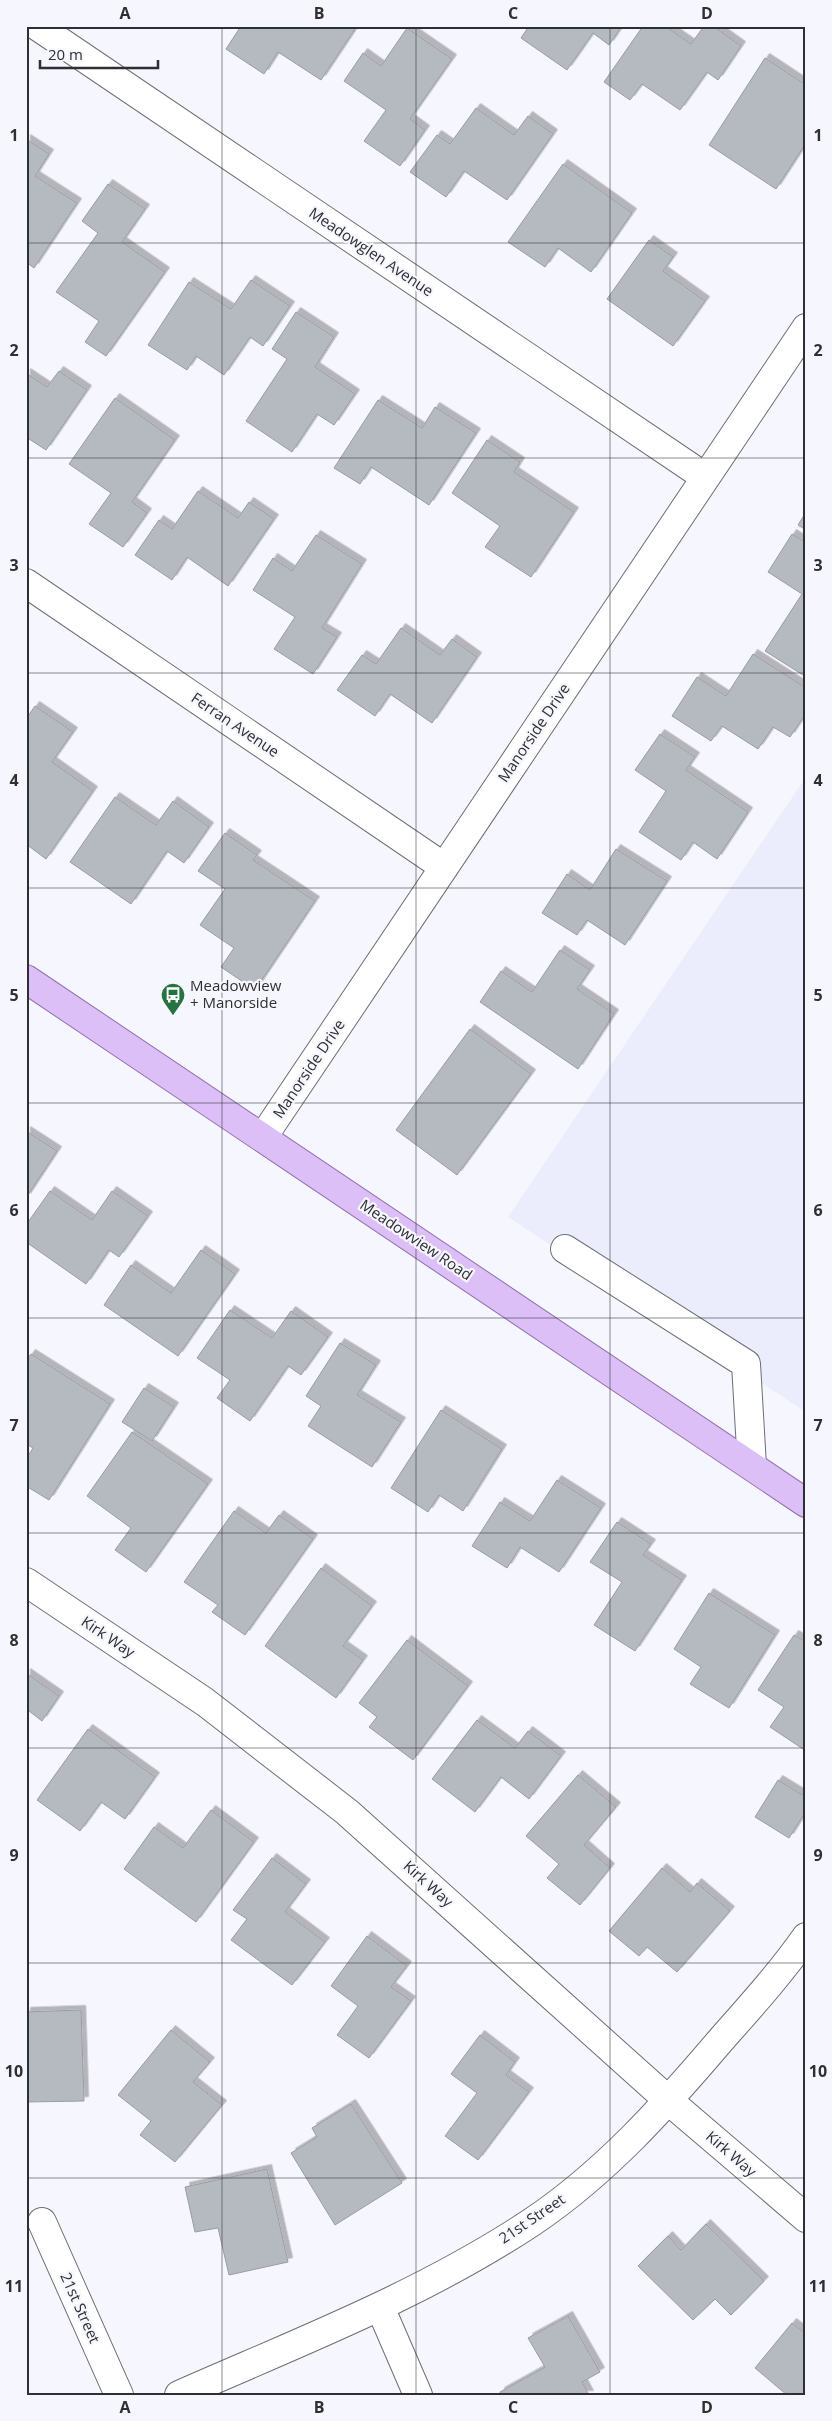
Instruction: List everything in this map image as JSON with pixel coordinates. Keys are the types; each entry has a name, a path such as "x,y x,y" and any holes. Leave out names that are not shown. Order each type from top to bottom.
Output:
{"main road":[{"name":"Meadowview Road","path":"26,979 806,1503"}],"street":[{"name":"Meadowglen Avenue","path":"37,26 705,477"},
{"name":"Manorside Drive","path":"263,1137 806,328"},
{"name":"Ferran Avenue","path":"26,584 444,866"},
{"path":"565,1249 746,1364 752,1466"},
{"name":"Kirk Way","path":"26,1582 205,1702 347,1812 669,2101 806,2218"},
{"name":"21st Street","path":"179,2395 380,2307 468,2262 532,2221 583,2183 669,2101 784,1967 806,1937"},
{"name":"21st Street","path":"42,2222 119,2395"},
{"path":"380,2307 418,2395"}],"shaded area":[{"path":"806,777 806,1412 508,1217"}],"building":[{"path":"241,26 357,26 321,80 278,52 264,74 226,49"},
{"path":"529,26 622,26 609,45 593,33 567,70 521,38"},
{"path":"643,26 665,26 691,44 704,26 713,26 741,46 718,80 707,72 680,110 642,84 630,100 604,82"},
{"path":"407,28 452,59 410,119 425,130 400,166 364,141 386,110 344,81 363,53 381,66"},
{"path":"765,58 806,85 806,143 776,189 709,145"},
{"path":"476,108 514,135 528,116 553,134 507,200 464,171 446,197 410,172 437,135 450,144"},
{"path":"26,139 49,154 35,176 77,203 34,268 26,262"},
{"path":"563,164 632,213 591,272 558,248 545,267 508,242"},
{"path":"108,184 145,209 122,242 165,272 106,356 85,342 99,321 56,292 98,233 82,221"},
{"path":"649,240 673,257 663,271 705,301 673,346 607,299"},
{"path":"251,280 290,306 263,346 250,337 224,375 196,356 187,370 148,345 189,282 231,309"},
{"path":"296,312 334,337 315,367 355,394 334,425 317,414 292,452 246,421 287,359 272,349"},
{"path":"59,371 87,390 46,450 26,437 26,373 47,387"},
{"path":"115,398 175,440 132,502 147,513 123,547 89,524 111,493 69,464"},
{"path":"378,400 422,428 435,407 476,433 429,505 371,467 360,484 334,468"},
{"path":"487,440 520,462 514,472 574,512 531,577 485,547 500,526 452,493"},
{"path":"198,491 238,518 249,502 274,519 228,586 187,557 172,580 135,555 159,520 172,529"},
{"path":"806,512 806,530 798,525"},
{"path":"792,534 806,543 806,677 765,651 802,594 768,572"},
{"path":"316,535 362,564 322,628 337,637 313,674 274,649 295,617 253,590 273,558 292,571"},
{"path":"401,628 440,655 452,639 477,657 432,723 390,694 375,716 337,690 362,655 376,664"},
{"path":"753,654 806,688 806,713 790,737 773,727 758,749 722,726 711,741 672,716 697,677 726,696"},
{"path":"35,706 73,732 52,762 93,791 46,859 26,844 26,719"},
{"path":"660,734 695,757 686,770 748,812 717,859 693,842 681,860 639,832 666,791 635,770"},
{"path":"115,797 156,825 173,801 209,827 184,863 167,851 131,904 70,862"},
{"path":"225,833 257,855 253,860 315,901 255,990 221,967 234,948 200,925 225,889 198,871"},
{"path":"616,849 667,881 625,945 587,920 577,935 542,913 567,874 590,890"},
{"path":"560,950 590,970 577,989 614,1014 578,1069 480,1002 501,971 532,992"},
{"path":"470,1029 531,1074 457,1175 396,1130"},
{"path":"26,1131 57,1151 26,1198"},
{"path":"50,1191 92,1220 112,1191 148,1216 119,1257 109,1250 86,1284 26,1242 26,1225"},
{"path":"201,1250 235,1274 178,1356 104,1305 131,1265 171,1293"},
{"path":"230,1310 272,1338 291,1311 328,1337 301,1375 288,1366 250,1421 217,1398 230,1380 197,1358"},
{"path":"340,1343 376,1365 357,1395 401,1422 372,1467 308,1426 321,1406 306,1396"},
{"path":"31,1354 110,1404 49,1500 26,1486 26,1459 33,1448 26,1444 26,1361"},
{"path":"144,1388 174,1407 152,1441 122,1422"},
{"path":"441,1410 502,1449 463,1511 439,1495 428,1512 391,1488"},
{"path":"132,1432 208,1484 146,1572 115,1550 131,1528 87,1496"},
{"path":"557,1480 601,1508 559,1572 520,1547 507,1568 472,1546 500,1502 530,1521"},
{"path":"234,1511 266,1533 279,1515 313,1539 245,1635 212,1612 218,1605 184,1582"},
{"path":"617,1522 651,1544 643,1555 682,1580 635,1651 594,1625 622,1582 590,1562"},
{"path":"321,1568 372,1606 343,1646 363,1660 336,1698 265,1646"},
{"path":"709,1593 775,1635 729,1708 690,1684 701,1667 674,1649"},
{"path":"794,1635 806,1642 806,1751 770,1727 784,1707 758,1690"},
{"path":"407,1640 468,1686 413,1760 369,1727 377,1717 359,1703"},
{"path":"26,1673 59,1696 42,1721 29,1711 26,1714"},
{"path":"477,1720 515,1748 528,1731 561,1756 529,1799 501,1777 475,1812 432,1779"},
{"path":"88,1729 155,1777 125,1819 101,1802 80,1831 37,1800"},
{"path":"578,1775 616,1807 584,1845 610,1868 580,1905 547,1878 559,1864 526,1836"},
{"path":"778,1780 806,1797 806,1811 789,1838 755,1817"},
{"path":"211,1810 254,1842 196,1922 124,1869 154,1827 183,1848"},
{"path":"272,1858 306,1884 285,1912 325,1942 292,1985 231,1940 247,1919 233,1910"},
{"path":"662,1868 690,1892 697,1883 730,1911 677,1972 647,1947 639,1956 609,1931"},
{"path":"367,1936 407,1966 391,1987 411,2001 369,2058 337,2035 358,2006 331,1986"},
{"path":"81,2010 84,2101 26,2102 26,2012"},
{"path":"171,2030 210,2062 193,2082 222,2105 175,2162 140,2135 151,2121 118,2095"},
{"path":"480,2035 515,2062 506,2075 529,2092 478,2160 445,2136 477,2093 451,2074"},
{"path":"351,2104 402,2183 335,2225 291,2153 317,2137 312,2128"},
{"path":"267,2169 288,2262 229,2275 218,2228 195,2232 185,2187"},
{"path":"706,2224 764,2281 731,2315 715,2299 693,2320 638,2266 668,2236 681,2250"},
{"path":"568,2316 600,2372 582,2382 589,2395 501,2395 500,2392 545,2367 528,2338"},
{"path":"792,2323 806,2334 806,2395 787,2395 755,2368"}],"place":[{"name":"Meadowview + Manorside","path":"173,1016"}]}
